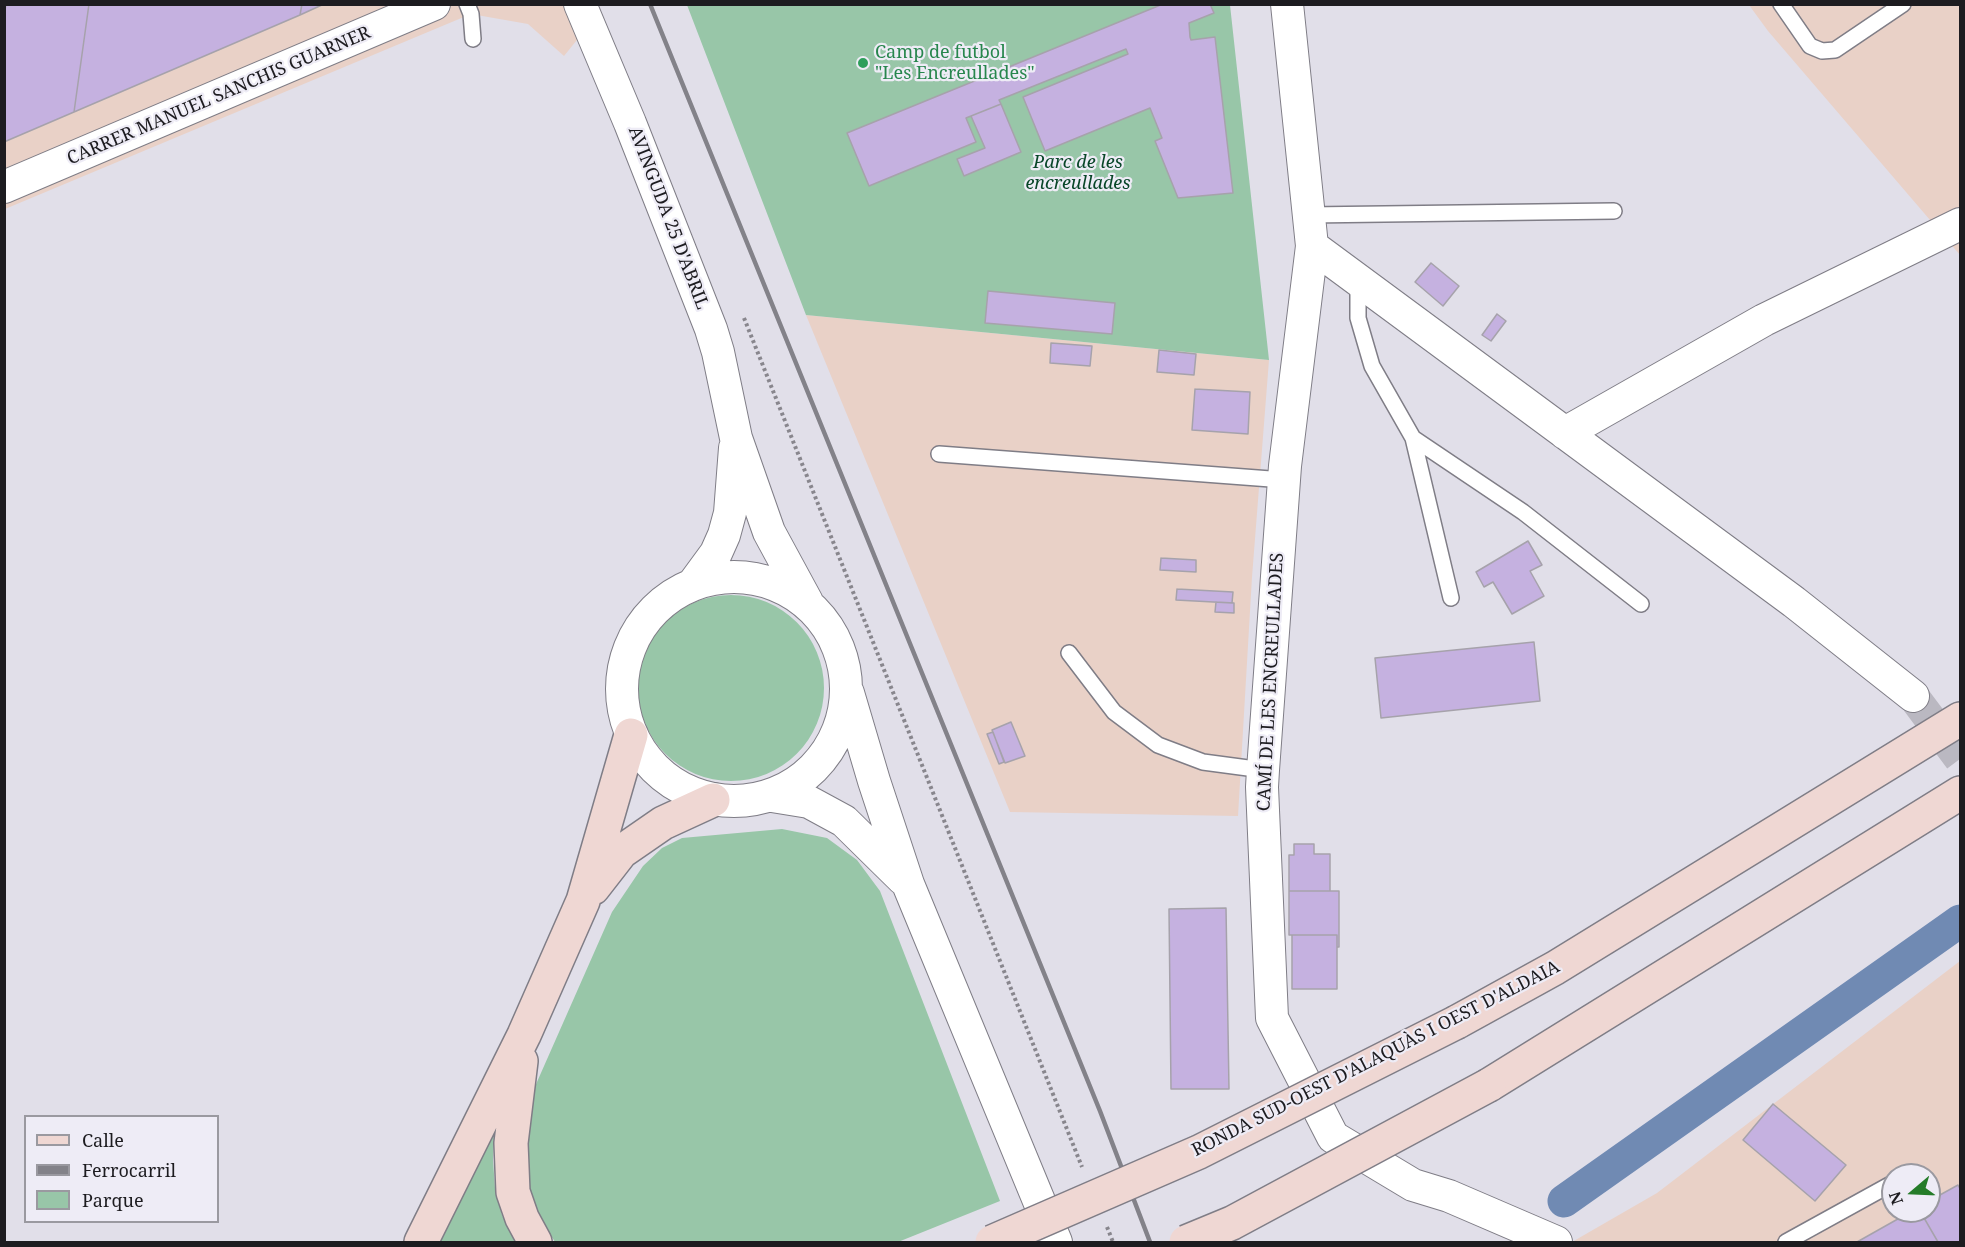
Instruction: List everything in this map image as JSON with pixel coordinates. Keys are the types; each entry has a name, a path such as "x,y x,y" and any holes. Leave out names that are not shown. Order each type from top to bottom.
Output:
{"main road":[{"name":"RONDA SUD-OEST D'ALAQUÀS I OEST D'ALDAIA","path":"992,1242 1199,1152 1456,1022 1555,968 1960,719"},
{"path":"421,1242 524,1035 583,902 631,735"},
{"path":"1186,1242 1232,1223 1489,1085 1960,793"},
{"path":"583,902 621,852 663,824 713,800"},
{"path":"524,1035 511,1143 513,1192 522,1218 535,1242"}],"street":[{"name":"CARRER MANUEL SANCHIS GUARNER","path":"4,186 434,4"},
{"name":"CAMÍ DE LES ENCREULLADES","path":"1287,4 1312,246 1284,480 1262,787 1272,1018 1333,1137 1413,1185 1449,1196 1556,1242"},
{"name":"AVINGUDA 25 D'ABRIL","path":"576,8 630,123 711,329 736,438 769,532 807,603"},
{"path":"1565,433 1764,320 1960,226"},
{"path":"1312,246 1794,602 1913,696"},
{"name":"AVINGUDA 25 D'ABRIL","path":"694,583 716,553 724,535 730,513 736,438"},
{"path":"846,686 842,721 827,753 803,779 772,796 743,802 713,800 679,788 651,765 631,735 622,700 624,663 638,629 663,601 694,583 724,576 753,578 782,587 807,603 828,627 841,655 846,686 908,884 1056,1242"},
{"path":"772,796 809,802 844,821 908,884"}],"lane":[{"path":"467,4 471,14 473,39"},
{"path":"1781,4 1810,46 1822,51 1835,51 1903,4"},
{"path":"1308,215 1614,211"},
{"path":"1358,280 1358,318 1372,366 1413,438 1451,598"},
{"path":"1413,438 1523,512 1641,604"},
{"path":"939,454 1284,480"},
{"path":"1069,653 1114,712 1158,745 1203,762 1263,770"},
{"path":"1786,1242 1881,1190"}],"path":[{"path":"711,329 743,316 1082,1167"},
{"path":"1105,1221 1113,1242"}],"shaded area":[{"path":"593,4 598,14 564,56 528,24 471,14 5,209 5,5"},
{"path":"1749,5 1960,5 1960,255 1768,31"},
{"path":"806,315 1269,360 1252,577 1238,816 1010,812"},
{"path":"1960,961 1960,1242 1572,1242 1657,1193"}],"green space":[{"name":"Parc de les encreullades","path":"687,5 1230,5 1269,360 806,315"},
{"path":"731,595 767,602 797,622 817,652 824,688 817,724 797,754 767,774 731,781 695,774 665,754 645,724 638,688 645,652 665,622 695,602"},
{"path":"782,829 827,838 857,860 880,891 1000,1201 898,1242 555,1242 530,1196 524,1170 533,1091 612,912 643,866 662,848 682,838"},
{"path":"487,1127 494,1132 495,1188 502,1215 515,1242 432,1242"}],"building":[{"path":"6,4 89,4 74,112 4,142 4,15"},
{"path":"89,4 302,4 300,15 74,112"},
{"path":"302,4 324,4 300,15"},
{"path":"1163,4 1210,4 1214,13 1189,23 1190,37 1191,40 1215,37 1233,193 1178,198 1155,141 1162,138 1150,108 1045,151 1023,97 1128,54 1126,49 999,100 1001,104 966,118 976,142 869,186 847,133"},
{"path":"1001,104 1021,152 964,176 957,159 985,148 971,116"},
{"path":"1431,263 1459,286 1443,306 1415,282"},
{"path":"988,291 1115,303 1112,334 985,323"},
{"path":"1497,314 1506,321 1491,341 1482,335"},
{"path":"1051,343 1092,346 1090,366 1050,363"},
{"path":"1159,350 1196,354 1194,375 1157,372"},
{"path":"1195,389 1250,392 1248,434 1192,430"},
{"path":"1528,541 1542,565 1530,571 1544,596 1512,614 1493,582 1484,587 1476,572"},
{"path":"1161,558 1196,560 1196,572 1160,570"},
{"path":"1177,589 1233,592 1232,603 1176,600"},
{"path":"1216,602 1234,603 1234,613 1215,612"},
{"path":"1534,642 1540,701 1381,718 1375,658"},
{"path":"1011,722 1025,756 1005,763 992,730"},
{"path":"993,732 1004,762 999,764 987,734"},
{"path":"1294,844 1314,844 1314,854 1330,854 1330,891 1289,891 1289,855 1294,855"},
{"path":"1289,891 1339,891 1339,947 1337,947 1337,935 1289,935"},
{"path":"1226,908 1229,1089 1171,1089 1169,909"},
{"path":"1292,935 1337,935 1337,989 1292,989"},
{"path":"1773,1104 1846,1165 1815,1201 1743,1140"},
{"path":"1958,1185 1960,1189 1960,1242 1938,1242 1927,1223 1941,1223 1941,1194"},
{"path":"1891,1223 1927,1223 1938,1242 1857,1242"}],"waterway":[{"path":"1564,1201 1960,921"}],"tunnel":[{"path":"1913,696 1960,759"}],"railway":[{"path":"650,4 1100,1111 1150,1242"}],"place":[{"name":"Camp de futbol \"Les Encreullades\"","path":"863,63"}]}
